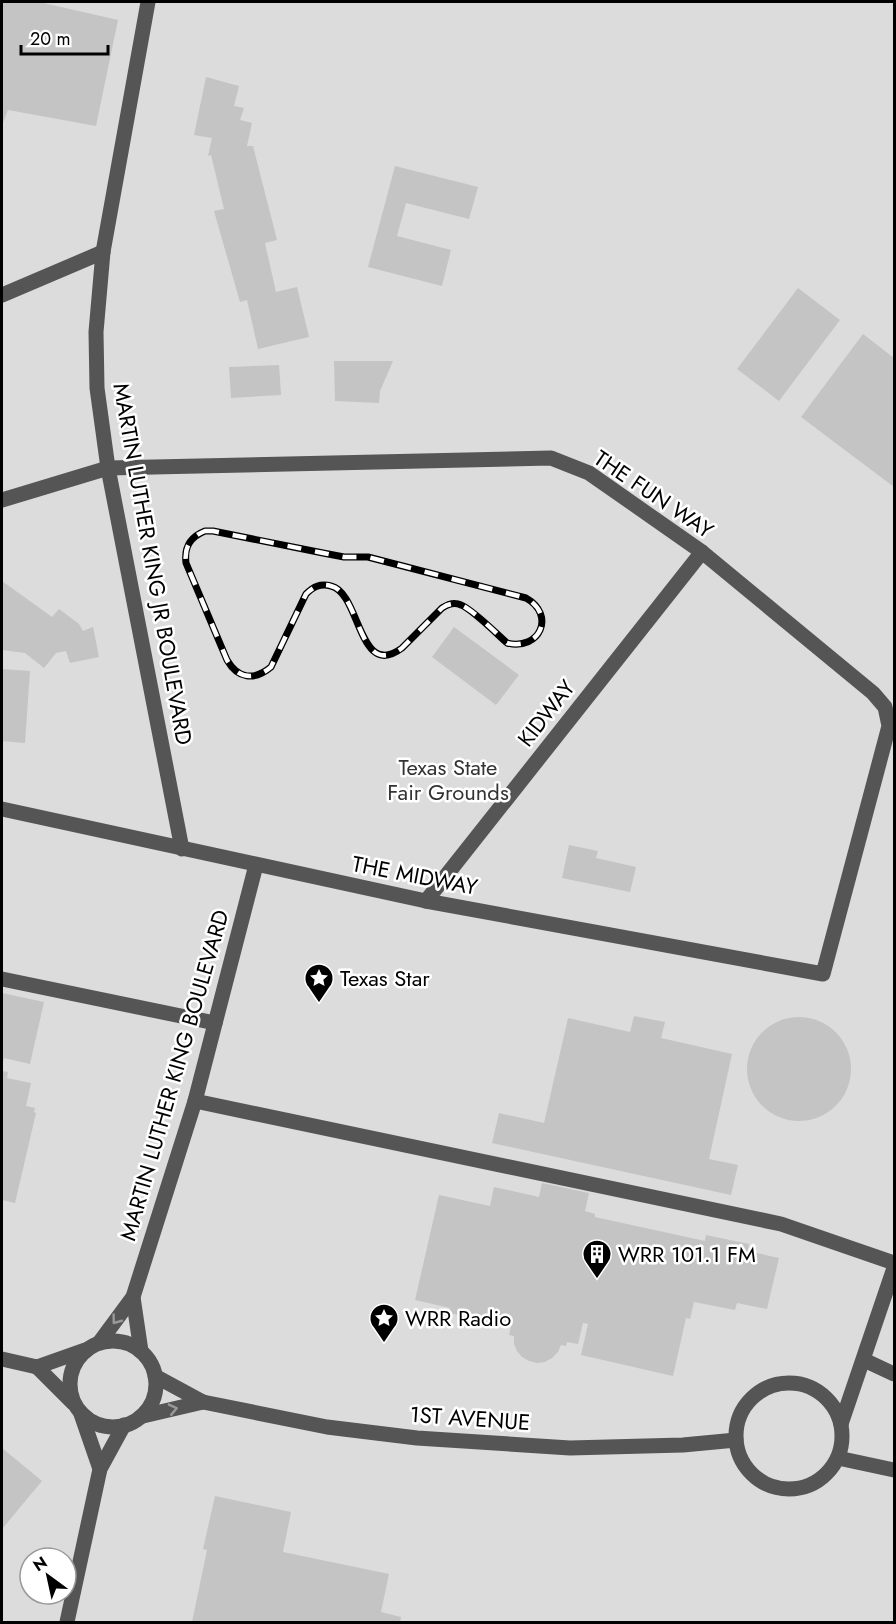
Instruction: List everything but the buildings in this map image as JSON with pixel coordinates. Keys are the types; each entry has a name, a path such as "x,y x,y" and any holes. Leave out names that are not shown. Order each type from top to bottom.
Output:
{"street":[{"name":"MARTIN LUTHER KING JR BOULEVARD","path":"148,2 103,252 96,332 97,388 108,468 182,849"},
{"path":"2,295 103,252"},
{"name":"THE FUN WAY","path":"2,500 108,468 551,458 589,473 702,552 873,693 885,707 889,726 823,974"},
{"name":"KIDWAY","path":"426,901 702,552"},
{"name":"THE MIDWAY","path":"2,809 426,901 823,974"},
{"name":"MARTIN LUTHER KING BOULEVARD","path":"92,1346 133,1297 195,1101 256,865"},
{"path":"2,979 215,1023"},
{"path":"195,1101 781,1224 894,1263"},
{"path":"841,1424 894,1268"},
{"name":"MARTIN LUTHER KING BOULEVARD","path":"133,1297 141,1351"},
{"path":"2,1359 37,1366 92,1346 114,1341 128,1343 141,1351 151,1362 156,1391 151,1405 142,1416 118,1427 104,1427 92,1422 37,1366"},
{"path":"92,1346 76,1361 70,1375 69,1390 100,1469"},
{"path":"864,1360 894,1374"},
{"name":"1ST AVENUE","path":"155,1376 203,1402 327,1427 417,1438 570,1448 683,1445 736,1440"},
{"path":"791,1383 808,1386 823,1395 834,1408 841,1424 842,1442 838,1458 828,1473 814,1484 797,1489 780,1489 763,1483 750,1472 740,1456 736,1440 738,1422 745,1406 758,1394 773,1386 791,1383"},
{"name":"1ST AVENUE","path":"142,1416 203,1402"},
{"path":"67,1623 100,1469 124,1425"},
{"path":"838,1458 894,1470"}],"green space":[{"name":"Texas State Fair Grounds","path":"2,2 894,2 894,1622 2,1622"}],"railway":[{"path":"205,531 344,557 368,557 526,598 535,605 540,613 542,622 540,630 528,642 507,643 466,607 451,604 442,608 402,648 388,655 377,653 368,645 349,603 341,592 331,586 320,585 306,594 271,667 253,676 247,676 236,671 227,660 186,563 189,543 195,536 205,531"}],"place":[{"name":"Texas Star","path":"319,1004"},
{"name":"WRR 101.1 FM","path":"597,1280"},
{"name":"WRR Radio","path":"384,1344"}]}
